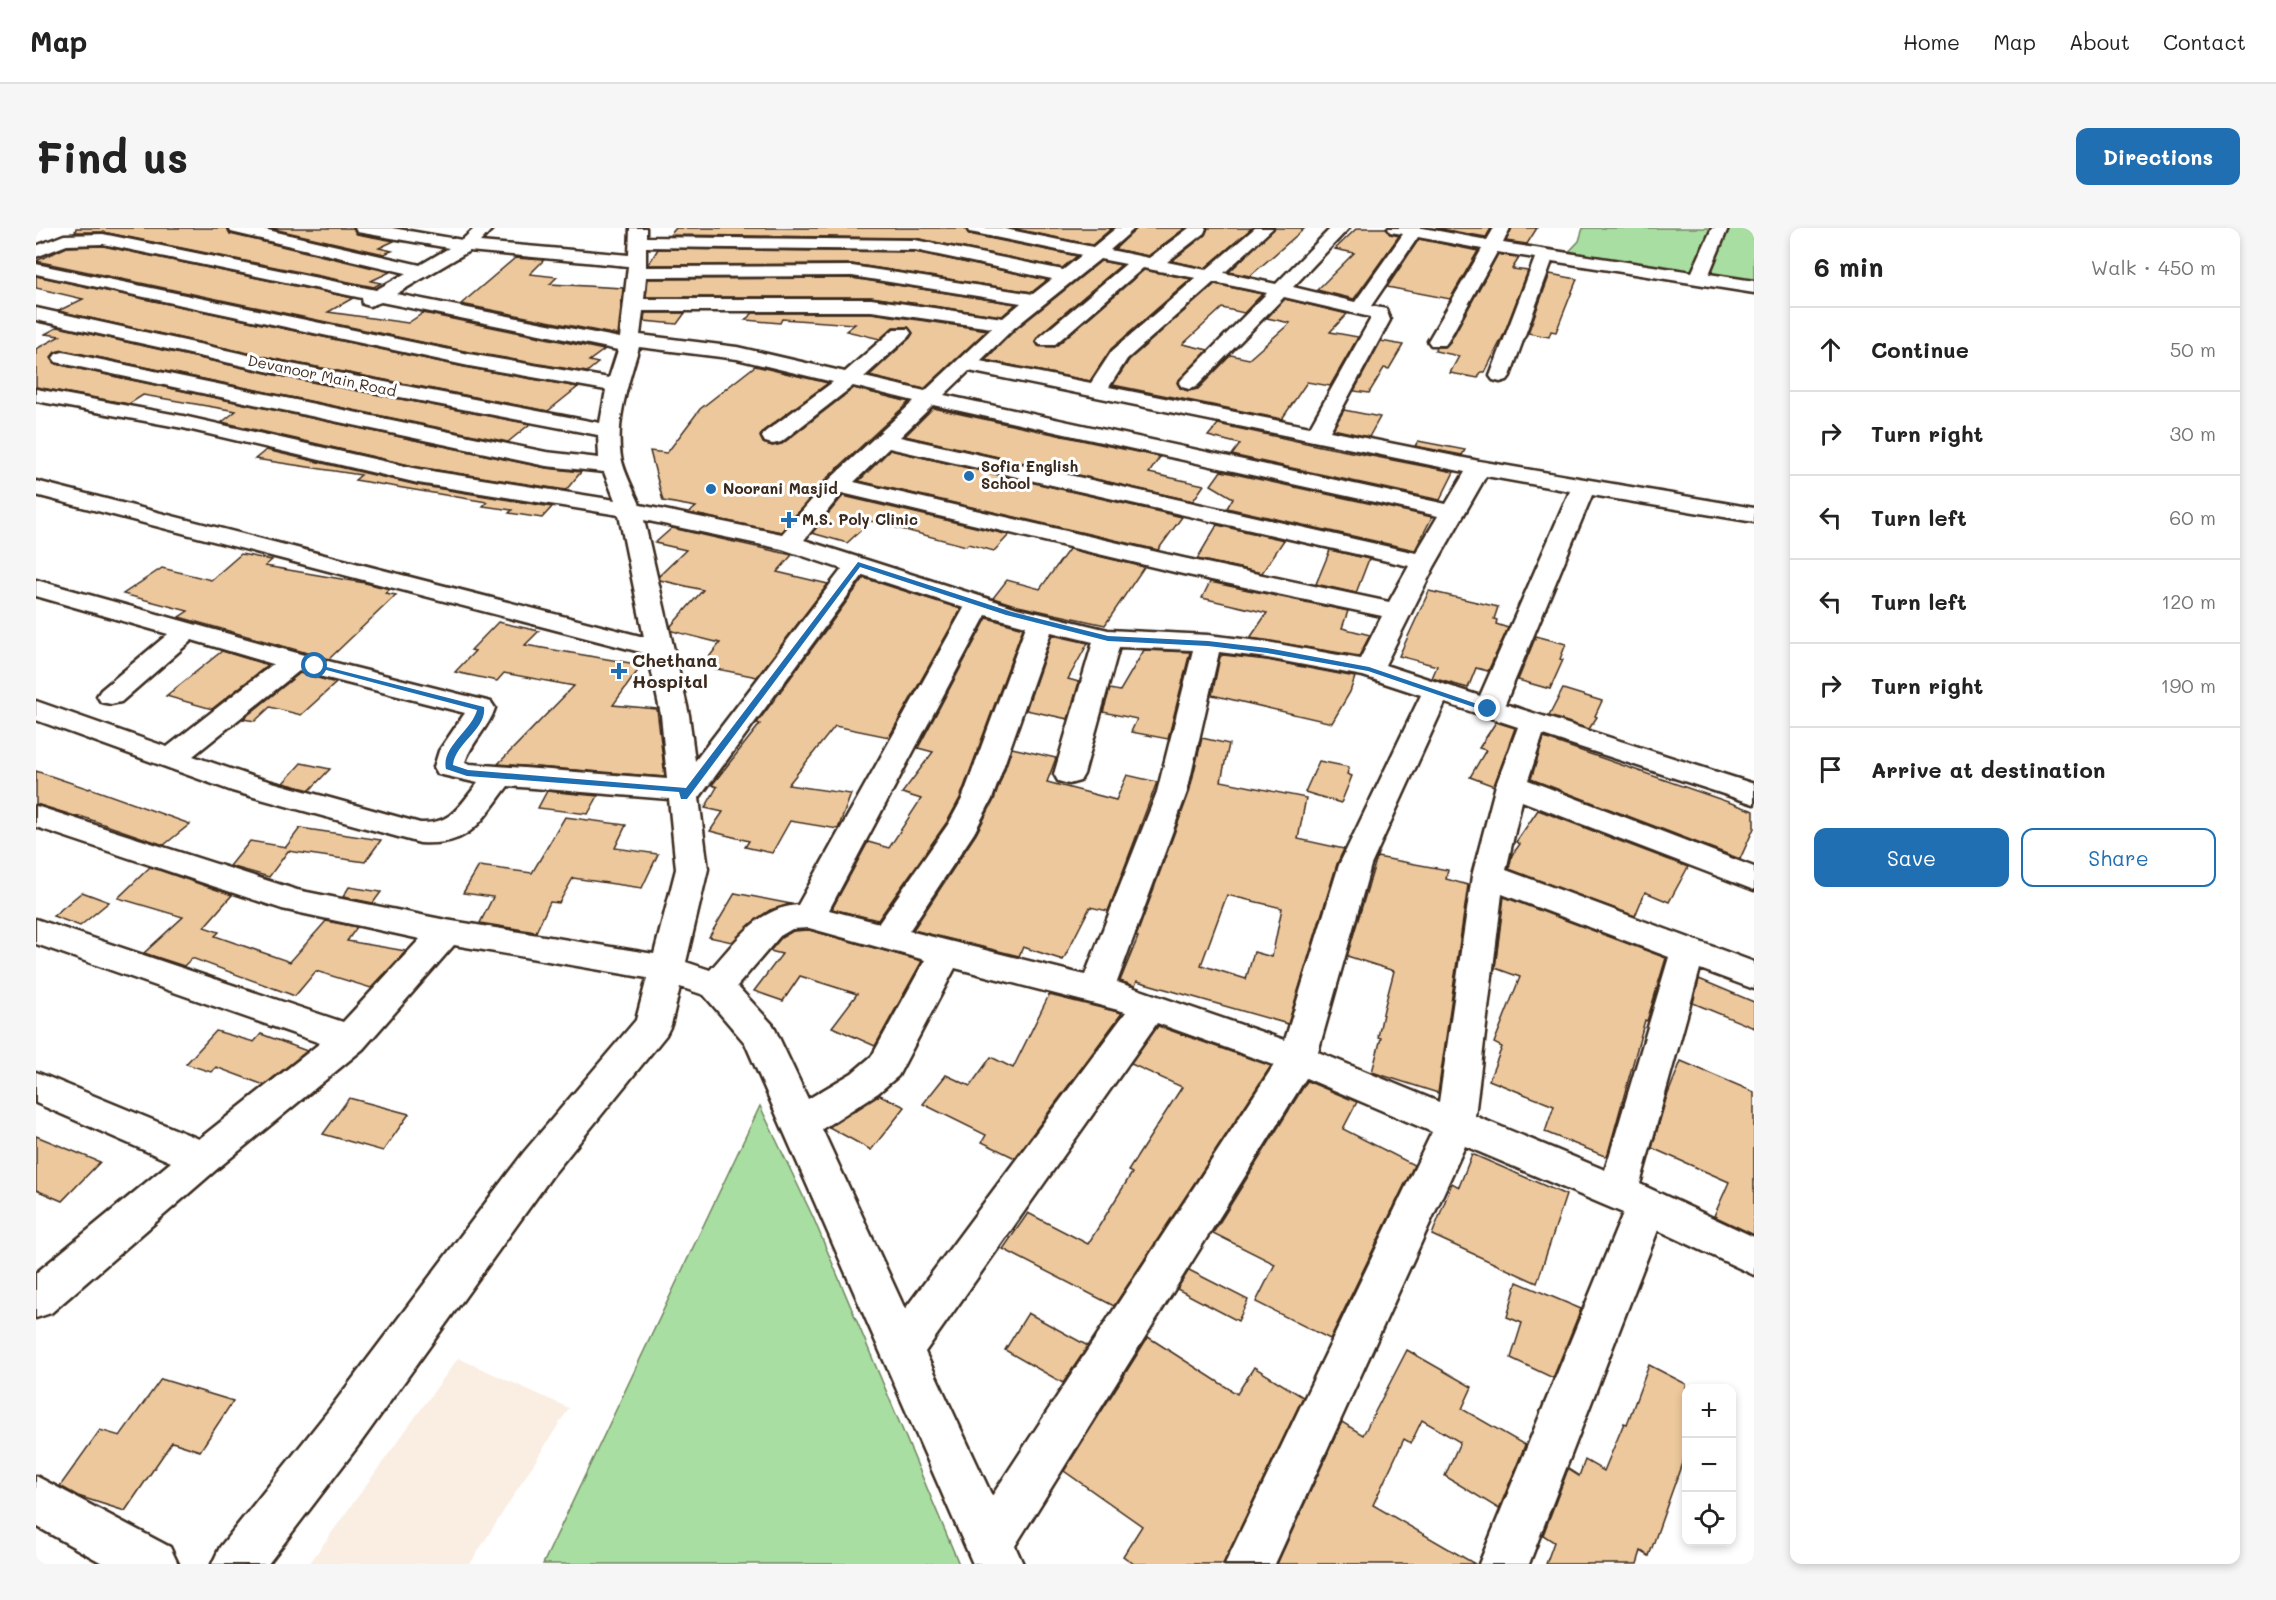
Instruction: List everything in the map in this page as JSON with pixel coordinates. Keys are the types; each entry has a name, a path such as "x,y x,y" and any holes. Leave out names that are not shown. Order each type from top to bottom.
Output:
{"street":[{"path":"237,228 422,271"},
{"path":"363,228 466,246 637,251 915,245 1065,276"},
{"path":"183,422 230,394 313,326 379,296 466,246 485,228"},
{"path":"975,228 1280,290 1379,313 1380,320 1317,435"},
{"path":"1096,390 1119,355 1265,228"},
{"path":"1189,383 1341,228"},
{"path":"1438,341 1503,228"},
{"path":"1698,278 1720,228"},
{"path":"788,543 837,485 1006,324 1121,229"},
{"path":"1047,341 1145,263 1198,229"},
{"path":"1361,308 1405,230 1545,255 1754,287"},
{"path":"307,244 337,232"},
{"path":"36,252 64,240 103,239 379,296 629,343 737,353 929,398 1452,512"},
{"path":"637,251 852,271 1036,300"},
{"path":"237,1564 345,1426 538,1164 653,1025 692,869 675,715 630,510 610,458 609,431 617,386 629,343 637,251"},
{"path":"1500,376 1545,255"},
{"path":"36,269 46,273 313,326 469,360 617,386"},
{"path":"634,305 872,305 1006,324"},
{"name":"Devanoor Main Road","path":"36,314 252,362 276,354 609,431"},
{"path":"773,437 849,379 901,333"},
{"path":"63,358 546,459 613,466"},
{"path":"965,364 1479,468 1754,515"},
{"path":"36,395 183,422 418,476 630,510 788,543 979,604 1108,638 1208,643 1267,650 1369,669 1754,794"},
{"path":"885,440 1422,562"},
{"path":"512,491 546,459"},
{"path":"1369,669 1395,611 1479,468"},
{"path":"837,485 1183,566 1395,611"},
{"path":"1488,709 1584,486"},
{"path":"36,488 660,649"},
{"path":"684,794 858,564"},
{"path":"36,588 294,661 481,708 479,719 450,756 449,767 467,773 684,794"},
{"path":"809,916 979,604"},
{"path":"887,937 963,825 977,799 1041,622"},
{"path":"111,696 187,631"},
{"path":"1069,774 1108,638"},
{"path":"1096,991 1172,792 1208,643"},
{"path":"171,758 294,661"},
{"path":"993,1554 1298,1059 1355,865 1437,692"},
{"path":"36,710 243,784 420,834 441,834 460,825 500,776"},
{"path":"1250,1564 1455,1125 1488,876 1511,785 1533,724"},
{"path":"1511,785 1754,879"},
{"path":"36,816 294,901 446,932 668,969 716,986 760,1035 993,1554"},
{"path":"1488,876 1754,976"},
{"path":"716,986 768,928 785,918 809,916 1150,1006 1298,1059 1633,1199 1754,1257"},
{"path":"36,931 350,1039"},
{"path":"36,1299 203,1158 350,1039 446,932"},
{"path":"1504,1564 1633,1199 1688,951"},
{"path":"800,1123 865,1083 885,1066 946,953"},
{"path":"902,1349 1150,1006"},
{"path":"36,1087 203,1158"},
{"path":"36,1500 153,1564"}],"shaded area":[{"path":"458,1358 569,1408 470,1564 309,1564"}],"green space":[{"path":"1583,228 1754,228 1754,285 1564,257 1579,241"},
{"path":"760,1106 813,1217 959,1564 543,1564"}],"building":[{"path":"76,228 227,228 230,234 390,272 371,281 381,283 374,287 103,232 75,232"},
{"path":"269,228 353,228 357,234 394,241 379,248 392,251 384,254"},
{"path":"676,228 965,228 969,234 1077,256 1062,268 915,238 670,235"},
{"path":"1011,228 1112,228 1092,245"},
{"path":"1137,228 1185,228 1148,256 1115,249"},
{"path":"1208,228 1252,228 1205,268 1172,261 1205,235"},
{"path":"1275,228 1305,228 1250,276 1229,272"},
{"path":"1357,228 1386,228 1390,234 1399,236 1354,299 1317,290 1354,253 1335,249"},
{"path":"1435,228 1491,228 1486,237"},
{"path":"1512,228 1537,228 1527,244 1506,241"},
{"path":"1419,239 1478,251 1450,299 1387,287"},
{"path":"103,246 353,298 328,312 408,323 423,313 604,350 589,361 598,363 587,372 469,352 36,261 67,247"},
{"path":"658,249 915,252 1047,280 1032,292 852,264 648,265"},
{"path":"1498,254 1519,258 1512,269 1528,271 1504,334 1485,372 1481,372 1478,378 1450,373 1459,356 1435,351 1436,347 1445,347 1450,342"},
{"path":"515,258 544,260 530,274 557,277 550,284 623,288 618,335 461,304"},
{"path":"1101,261 1121,265 1039,335 1035,341 1038,346 1055,347 1144,270 1191,279 1111,349 1090,381 985,360 1015,330"},
{"path":"1550,274 1577,279 1556,332 1551,331 1549,337 1528,333"},
{"path":"36,276 469,368 578,387 548,411 275,359 58,311 83,299 36,288"},
{"path":"852,278 1016,304 1002,316 871,297 646,297 648,279"},
{"path":"1215,284 1262,294 1244,313 1222,308 1183,344 1208,350 1177,382 1180,388 1188,391 1198,389 1231,355 1249,359 1290,323 1267,318 1285,299 1347,314 1330,332 1358,337 1330,386 1307,382 1282,419 1113,385 1129,360"},
{"path":"645,313 685,313 677,324 644,321"},
{"path":"753,313 871,313 987,330 924,389 869,376 910,338 913,333 908,327 893,327 880,339 846,331 855,324 782,319 780,323 745,320"},
{"path":"58,327 275,375 530,424 508,442 63,350 55,352 51,357 56,364 546,468 581,472 566,490 418,467 222,422 236,411 143,395 129,404 36,387 36,349 60,336 45,334"},
{"path":"1381,341 1403,345 1389,369 1384,368 1369,393 1354,391"},
{"path":"755,366 828,383 763,431 760,436 763,443 772,446 782,444 854,388 909,402 827,478 781,532 689,513 696,507 663,501 650,451 667,453 700,409"},
{"path":"933,408 1160,457 1149,473 1204,485 1193,501 905,436"},
{"path":"1344,410 1380,417 1369,437 1333,429"},
{"path":"1218,424 1454,472 1440,500 1232,455 1240,444 1208,436"},
{"path":"1418,441 1465,450 1462,455 1415,446"},
{"path":"266,450 417,485 552,507 542,518 509,513 512,510 483,506 487,502 355,480 361,475 255,459"},
{"path":"890,450 1182,517 1158,550 859,481"},
{"path":"1221,471 1432,517 1415,550 1227,508 1233,498 1211,485"},
{"path":"843,496 1009,535 994,551 871,521 847,543 812,533"},
{"path":"1217,525 1284,540 1262,573 1197,559"},
{"path":"672,528 792,555 777,572 828,584 757,677 702,666 720,643 672,631 671,626 703,590 660,580 659,576 686,550 655,543"},
{"path":"1069,549 1144,567 1105,625 1018,606 993,598 1007,580 1040,589"},
{"path":"1330,550 1369,559 1356,593 1316,584"},
{"path":"241,554 272,560 265,566 365,583 390,589 385,593 396,595 329,659 179,617 188,611 123,594 162,568 211,580"},
{"path":"864,578 961,609 889,737 835,726 788,785 851,794 838,829 790,821 772,853 745,847 749,841 710,831 723,812 705,808 717,787 712,785 760,724 757,723"},
{"path":"1210,582 1348,611 1342,628 1370,635 1359,656 1250,638 1267,613 1202,598"},
{"path":"1429,591 1498,607 1494,619 1497,620 1496,624 1508,628 1488,671 1476,668 1468,688 1432,678 1437,666 1399,656"},
{"path":"987,618 1023,628 960,798 947,822 878,920 832,909 868,842 889,848 921,799 902,793 933,752 918,748"},
{"path":"498,622 539,631 525,645 642,665 613,705 657,709 665,777 498,764 574,686 504,673 497,681 455,672 475,651 471,650"},
{"path":"1052,635 1088,643 1068,679 1079,682 1068,719 1026,710"},
{"path":"1536,636 1566,644 1560,659 1563,660 1550,689 1518,680"},
{"path":"1144,650 1190,652 1168,739 1131,732 1137,719 1103,712 1110,689 1120,691"},
{"path":"222,651 268,665 212,709 166,696"},
{"path":"1223,655 1267,660 1355,677 1350,692 1332,723 1212,695 1220,657"},
{"path":"300,673 336,683 301,715 270,707 255,721 243,719"},
{"path":"1563,689 1602,701 1595,716 1597,717 1589,729 1549,716"},
{"path":"1496,722 1515,728 1494,786 1470,777 1486,750 1479,748"},
{"path":"1202,738 1229,744 1221,781 1306,798 1298,839 1344,849 1337,864 1288,1024 1137,981 1135,986 1120,981 1189,793","holes":["1227,895 1282,908 1272,957 1254,952 1246,979 1201,965"]},
{"path":"1544,738 1754,811 1754,828 1740,859 1531,779"},
{"path":"1012,748 1056,758 1047,782 1116,800 1127,775 1157,782 1108,911 1090,907 1063,960 1023,947 1019,956 913,930 976,834 994,800"},
{"path":"1319,761 1349,767 1347,774 1352,776 1341,803 1305,792"},
{"path":"301,763 330,769 310,790 283,783"},
{"path":"36,771 190,824 164,845 80,816 36,804"},
{"path":"547,791 598,796 588,814 538,808"},
{"path":"1538,810 1688,867 1669,902 1645,892 1635,916 1509,869 1512,855 1520,844 1516,842"},
{"path":"565,817 626,825 615,848 658,854 642,888 573,878 559,903 550,902 536,932 480,923 493,897 463,893 479,866 532,873"},
{"path":"300,828 381,840 365,862 288,851 269,877 230,866 250,841 286,847"},
{"path":"1377,857 1448,870 1446,879 1468,885 1438,1093 1372,1072 1394,971 1347,956"},
{"path":"150,867 232,895 204,927 219,932 215,936 290,962 326,921 357,927 347,941 406,951 371,988 316,971 295,996 192,958 184,966 144,953 183,917 118,898"},
{"path":"349,887 381,892 373,903 343,897"},
{"path":"82,892 109,902 80,926 53,916"},
{"path":"735,893 791,904 770,910 732,942 709,937"},
{"path":"1504,897 1666,958 1647,1021 1645,1020 1607,1157 1545,1132 1554,1106 1489,1080 1502,1047 1494,1043 1520,977 1495,968"},
{"path":"809,930 922,961 875,1046 832,1027 857,994 800,976 783,1001 754,991 782,954 770,951 781,938 793,931"},
{"path":"1699,979 1754,1002 1754,1028 1693,1003"},
{"path":"1049,995 1122,1013 1015,1158 982,1142 986,1135 923,1104 946,1075 970,1086 991,1057 1013,1068"},
{"path":"1158,1026 1271,1066 1114,1306 1003,1249 1028,1213 1088,1244 1132,1173 1128,1171 1182,1087 1131,1064"},
{"path":"216,1031 254,1042 261,1034 307,1051 264,1085 216,1067 211,1072 186,1064"},
{"path":"1681,1061 1754,1092 1754,1235 1714,1216 1729,1182 1652,1148 1666,1099"},
{"path":"1307,1081 1357,1102 1343,1129 1414,1165 1330,1339 1256,1302 1275,1264 1213,1233"},
{"path":"880,1095 905,1107 871,1150 829,1127"},
{"path":"349,1098 409,1114 383,1151 323,1134"},
{"path":"36,1136 100,1162 62,1201 36,1190"},
{"path":"1472,1154 1566,1195 1537,1283 1432,1235 1452,1183 1459,1187"},
{"path":"1189,1270 1248,1300 1238,1321 1177,1289"},
{"path":"1517,1282 1581,1309 1553,1378 1511,1358 1522,1323 1507,1317"},
{"path":"1028,1313 1088,1346 1063,1383 1005,1350"},
{"path":"1148,1337 1237,1394 1254,1367 1303,1397 1223,1564 1134,1564 1123,1556 1142,1526 1064,1471"},
{"path":"1407,1350 1472,1387 1462,1409 1525,1445 1499,1509 1445,1476 1460,1442 1422,1420 1411,1443 1404,1439 1373,1505 1475,1564 1277,1564 1342,1422 1363,1435"},
{"path":"1649,1365 1686,1384 1682,1384 1682,1463 1649,1556 1641,1551 1637,1564 1546,1564 1554,1542 1543,1535 1568,1469 1579,1476 1585,1460 1604,1471 1624,1423 1627,1424"},
{"path":"161,1379 233,1401 200,1451 172,1442 125,1511 78,1496 60,1486 100,1430 120,1436"}],"place":[{"name":"Sofia English School","path":"969,476"},
{"name":"Noorani Masjid","path":"711,489"},
{"name":"M.S. Poly Clinic","path":"789,520"},
{"name":"Chethana Hospital","path":"619,671"}],"route":[{"path":"315,666 481,708 479,719 450,756 449,767 467,773 683,790 684,797 858,564 1009,614 1108,638 1208,643 1267,650 1369,669 1488,709"}]}
